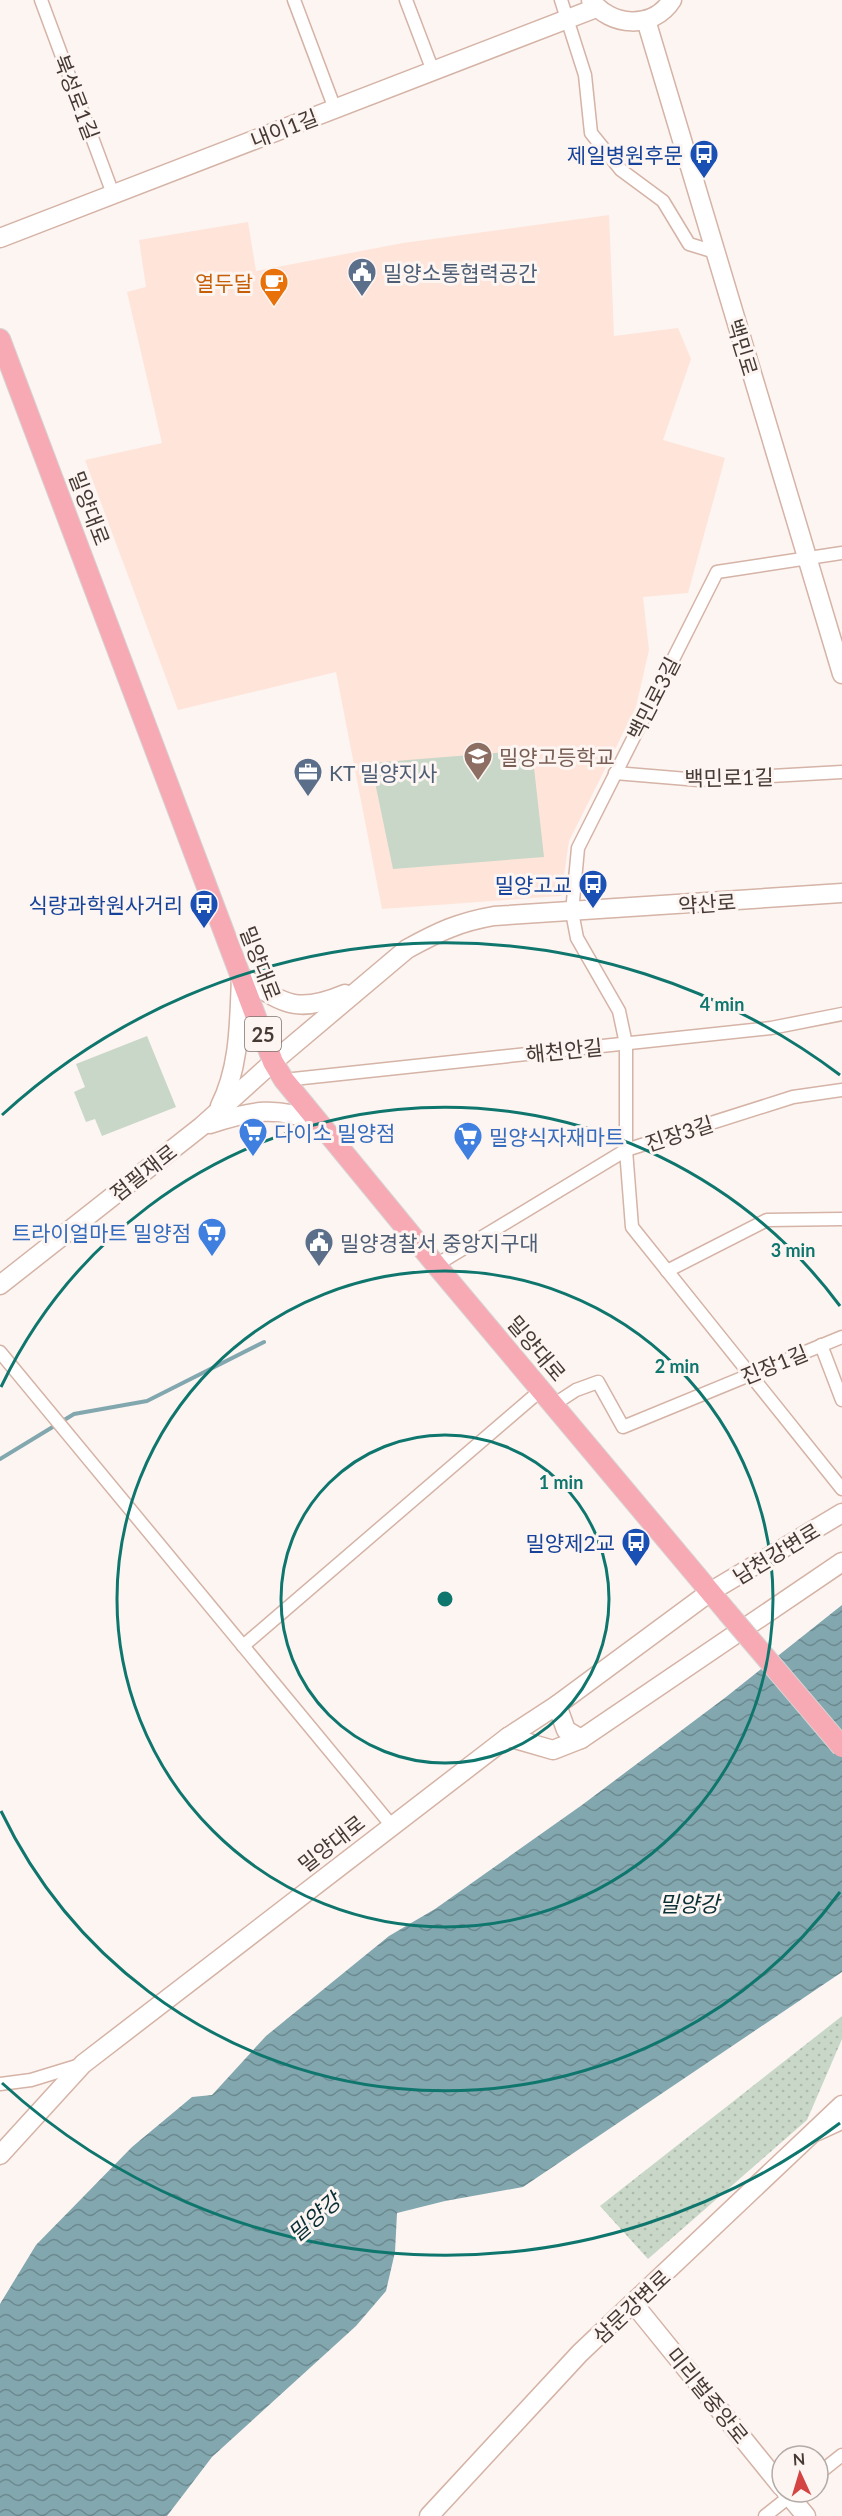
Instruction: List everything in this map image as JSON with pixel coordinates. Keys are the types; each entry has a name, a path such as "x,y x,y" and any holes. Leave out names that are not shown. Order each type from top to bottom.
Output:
{"main road":[{"name":"밀양대로","path":"0,339 273,1062 319,1122 553,1405 842,1747"}],"street":[{"name":"북성로1길","path":"41,0 114,194"},
{"path":"294,0 335,109"},
{"path":"406,0 433,71"},
{"path":"561,0 585,75 591,133 621,170 663,201 689,244 715,252"},
{"path":"594,4 609,17 623,22 646,20 668,6 672,0"},
{"name":"내이1길","path":"0,238 568,18 594,4"},
{"name":"백민로","path":"646,20 842,674"},
{"path":"807,558 842,554"},
{"name":"백민로3길","path":"572,912 578,848 717,572 807,558"},
{"name":"백민로1길","path":"615,773 699,780 842,772"},
{"name":"약산로","path":"273,1062 407,949 463,921 494,916 842,893"},
{"path":"572,912 577,938 618,1011 626,1044 626,1150 632,1227 842,1490"},
{"name":"약산로","path":"241,976 278,999 300,1006 321,1004 360,988"},
{"name":"점필재로","path":"216,1113 230,1085 235,1063 241,976"},
{"name":"해천안길","path":"285,1080 771,1028 842,1014"},
{"name":"점필재로","path":"0,1285 202,1126 273,1062"},
{"name":"진장3길","path":"436,1264 626,1150 793,1096 842,1090"},
{"name":"점필재로","path":"202,1126 231,1117 273,1111 292,1113 319,1122"},
{"path":"667,1271 767,1220 842,1219"},
{"name":"진장1길","path":"553,1405 576,1390 598,1382 622,1427 842,1337"},
{"name":"진장1길","path":"821,1345 842,1400"},
{"path":"0,1353 392,1826"},
{"path":"243,1646 541,1390"},
{"name":"남천강변로","path":"710,1592 842,1513"},
{"path":"508,1737 553,1750 581,1739 842,1562"},
{"name":"밀양대로","path":"0,2155 83,2064 508,1737 557,1705 710,1592"},
{"path":"557,1705 566,1730 581,1739"},
{"path":"0,2084 31,2080 83,2064"},
{"name":"삼문강변로","path":"429,2516 580,2353 842,2105"},
{"path":"806,2140 842,2123"},
{"name":"미리벌중앙로","path":"633,2303 770,2470"},
{"path":"830,2464 842,2455"},
{"path":"765,2516 776,2504"}],"shaded area":[{"path":"609,215 614,336 678,328 691,359 663,440 725,458 688,593 643,597 649,650 636,707 569,841 561,896 382,909 336,672 178,710 85,460 162,443 127,292 146,287 139,240 248,222 256,271 403,243"}],"green space":[{"path":"532,750 544,857 393,869 371,763"},
{"path":"147,1036 176,1107 102,1136 95,1119 86,1122 74,1092 85,1087 76,1064"},
{"path":"842,2016 842,2039 807,2120 648,2259 600,2206"}],"water":[{"name":"밀양강","path":"842,1605 842,1972 523,2187 445,2201 397,2213 395,2252 386,2291 356,2326 212,2457 167,2516 0,2516 0,2304 36,2245 132,2147 192,2097 212,2095 266,2036 389,1936 435,1909 582,1805 726,1697"}],"waterway":[{"path":"0,1459 74,1414 147,1401 264,1342"}],"place":[{"name":"제일병원후문","path":"704,180"},
{"name":"밀양소통협력공간","path":"362,298"},
{"name":"열두달","path":"274,308"},
{"name":"밀양고등학교","path":"478,782"},
{"name":"KT 밀양지사","path":"308,798"},
{"name":"밀양고교","path":"593,910"},
{"name":"식량과학원사거리","path":"204,930"},
{"name":"다이소 밀양점","path":"253,1158"},
{"name":"밀양식자재마트","path":"468,1162"},
{"name":"트라이얼마트 밀양점","path":"212,1258"},
{"name":"밀양경찰서 중앙지구대","path":"319,1268"},
{"name":"밀양제2교","path":"636,1568"}]}
